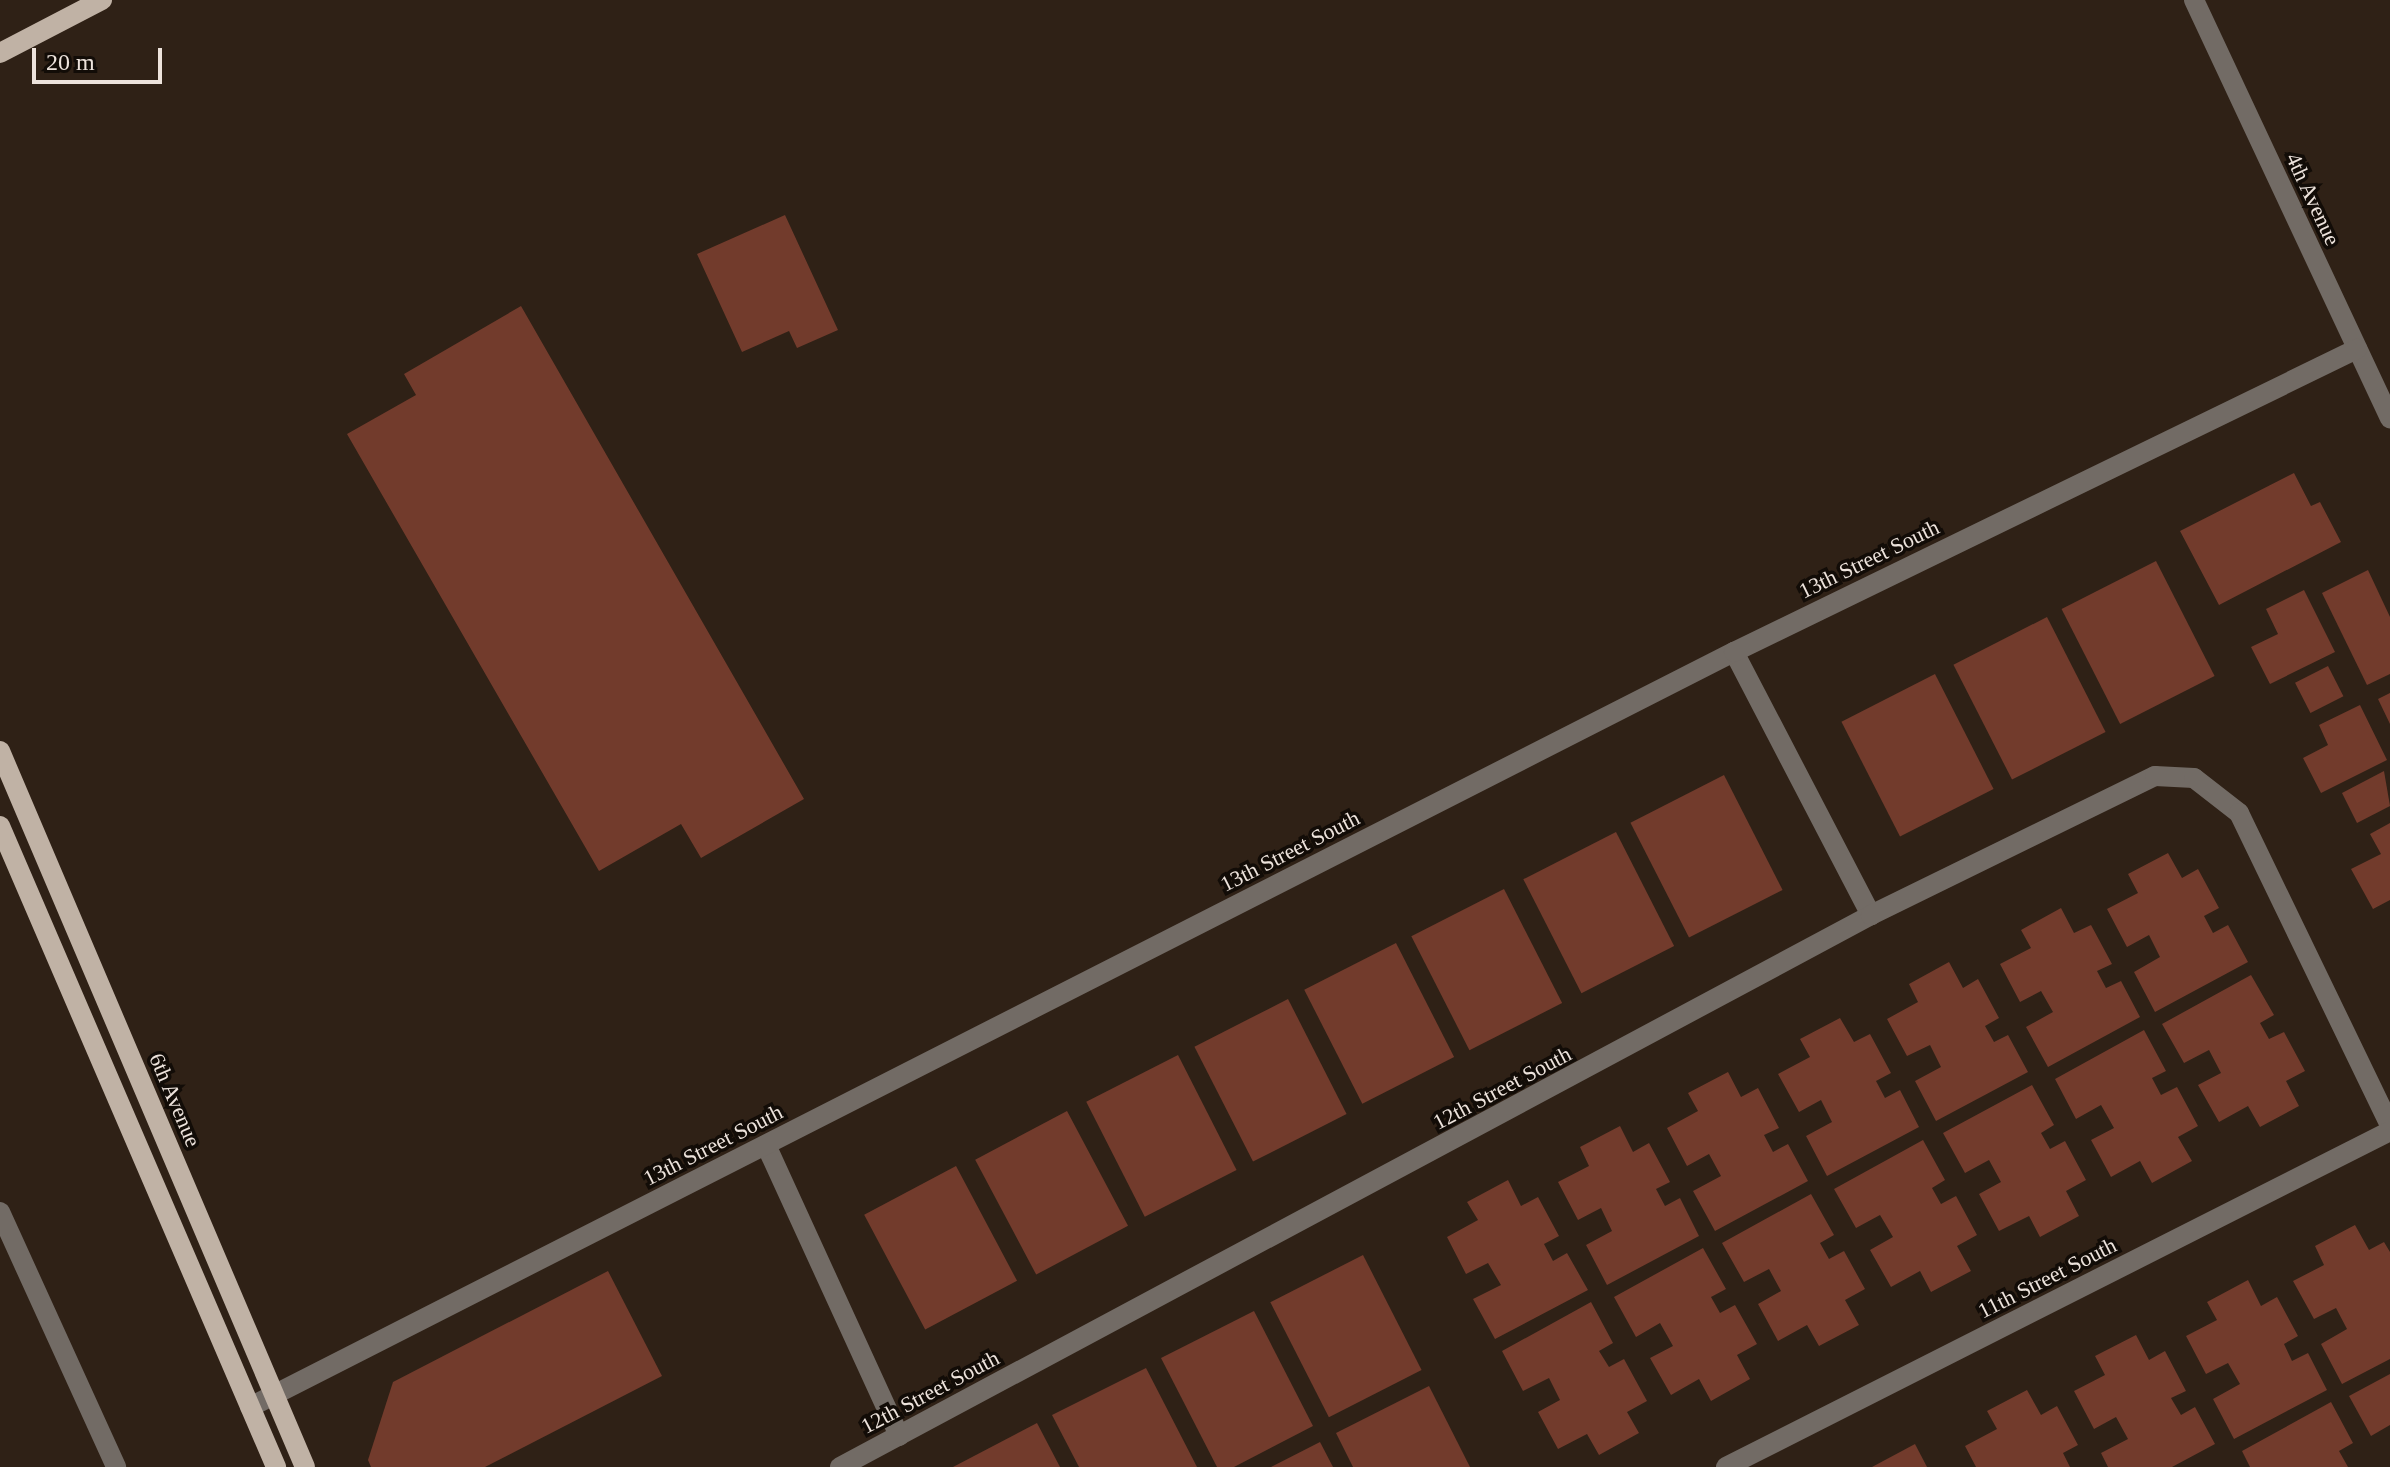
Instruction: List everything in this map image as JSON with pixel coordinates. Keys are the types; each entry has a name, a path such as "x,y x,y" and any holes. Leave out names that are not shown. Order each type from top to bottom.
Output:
{"main road":[{"path":"0,53 102,0"},
{"path":"0,40 24,39"},
{"name":"6th Avenue","path":"0,751 305,1467"},
{"path":"0,826 276,1467"}],"street":[{"name":"4th Avenue","path":"2194,0 2390,418"},
{"name":"13th Street South","path":"250,1407 1734,652 2357,349"},
{"path":"1734,652 1871,915"},
{"name":"12th Street South","path":"840,1467 1871,915 2137,783 2194,778 2239,813 2390,1128"},
{"name":"11th Street South","path":"1726,1467 2390,1128"},
{"path":"766,1145 899,1436"},
{"path":"0,1212 116,1467"}],"building":[{"path":"785,215 838,330 797,348 789,331 742,352 697,254"},
{"path":"521,306 804,799 701,858 681,824 599,871 347,434 416,395 404,374"},
{"path":"2294,473 2311,506 2320,502 2341,542 2219,605 2180,531"},
{"path":"2156,561 2215,676 2120,724 2062,609"},
{"path":"2368,570 2390,617 2390,674 2367,685 2322,593"},
{"path":"2304,590 2335,652 2270,684 2251,647 2278,634 2266,609"},
{"path":"2047,617 2106,732 2012,780 1953,665"},
{"path":"2328,666 2343,696 2310,713 2295,683"},
{"path":"1935,674 1994,789 1900,837 1841,722"},
{"path":"2390,693 2390,724 2378,699"},
{"path":"2360,705 2387,760 2321,793 2303,758 2328,745 2319,725"},
{"path":"2384,771 2390,806 2357,823 2342,793"},
{"path":"1724,775 1783,890 1689,938 1630,823"},
{"path":"2390,823 2390,900 2373,909 2351,869 2381,854 2370,834"},
{"path":"1616,832 1674,946 1581,993 1523,879"},
{"path":"2168,853 2182,878 2198,869 2219,908 2204,916 2213,933 2228,925 2248,962 2155,1012 2134,972 2160,957 2149,935 2127,947 2107,909 2138,893 2128,874"},
{"path":"1504,889 1562,1003 1469,1050 1411,936"},
{"path":"2061,908 2074,933 2091,925 2112,964 2097,971 2106,988 2121,981 2140,1017 2048,1067 2026,1027 2053,1012 2041,991 2020,1002 2000,964 2031,948 2021,930"},
{"path":"1396,943 1454,1057 1362,1104 1304,990"},
{"path":"1949,962 1963,988 1978,979 1999,1018 1985,1026 1994,1042 2008,1035 2028,1072 1936,1121 1915,1081 1941,1067 1930,1045 1907,1056 1887,1019 1918,1002 1909,984"},
{"path":"2251,975 2274,1015 2260,1023 2269,1039 2284,1032 2305,1071 2286,1081 2299,1106 2260,1127 2248,1106 2219,1122 2198,1085 2221,1073 2209,1050 2184,1063 2162,1024"},
{"path":"1288,999 1347,1114 1253,1162 1194,1047"},
{"path":"1840,1018 1854,1042 1870,1034 1891,1073 1876,1081 1885,1098 1900,1090 1919,1127 1827,1176 1806,1136 1832,1122 1821,1100 1799,1112 1778,1074 1810,1057 1800,1039"},
{"path":"2144,1030 2166,1071 2152,1078 2161,1095 2177,1087 2198,1126 2178,1137 2192,1161 2152,1183 2140,1161 2111,1177 2091,1140 2114,1128 2101,1105 2076,1119 2055,1079"},
{"path":"1178,1055 1237,1170 1145,1217 1086,1102"},
{"path":"1728,1072 1741,1097 1758,1088 1779,1128 1764,1135 1773,1152 1788,1144 1808,1181 1715,1231 1693,1191 1721,1176 1709,1154 1687,1166 1667,1128 1698,1111 1688,1093"},
{"path":"2032,1085 2054,1125 2041,1133 2050,1149 2065,1141 2086,1180 2066,1191 2079,1216 2040,1237 2029,1216 1999,1231 1979,1194 2001,1182 1989,1160 1965,1173 1943,1133"},
{"path":"1067,1111 1128,1226 1036,1275 975,1160"},
{"path":"1620,1126 1633,1152 1649,1143 1670,1182 1656,1189 1665,1206 1680,1198 1699,1236 1607,1285 1586,1245 1612,1231 1601,1208 1578,1220 1558,1182 1589,1166 1580,1147"},
{"path":"1923,1140 1945,1180 1932,1188 1941,1204 1956,1196 1977,1235 1957,1246 1971,1271 1931,1292 1920,1271 1891,1287 1870,1250 1893,1237 1880,1215 1856,1228 1834,1189"},
{"path":"956,1166 1017,1281 925,1330 864,1215"},
{"path":"1508,1180 1521,1206 1538,1197 1559,1236 1544,1244 1553,1261 1567,1253 1588,1290 1495,1339 1473,1299 1501,1285 1488,1263 1466,1274 1447,1237 1478,1220 1467,1202"},
{"path":"1811,1194 1834,1235 1820,1243 1829,1259 1844,1251 1865,1289 1845,1300 1859,1325 1819,1346 1807,1325 1778,1341 1758,1304 1781,1291 1769,1269 1744,1282 1722,1243"},
{"path":"2355,1225 2369,1250 2384,1242 2390,1252 2390,1359 2342,1384 2321,1344 2347,1329 2336,1308 2314,1319 2293,1281 2324,1265 2315,1246"},
{"path":"1703,1248 1726,1289 1711,1297 1720,1313 1735,1305 1757,1344 1737,1355 1750,1379 1711,1401 1699,1379 1671,1395 1650,1358 1673,1346 1660,1323 1636,1337 1614,1297"},
{"path":"1363,1255 1422,1370 1329,1417 1270,1302"},
{"path":"608,1271 662,1376 485,1467 371,1467 368,1460 393,1382"},
{"path":"2248,1280 2261,1306 2277,1297 2298,1336 2284,1344 2292,1361 2308,1353 2327,1390 2234,1439 2213,1399 2240,1384 2228,1363 2206,1374 2186,1336 2217,1320 2207,1302"},
{"path":"1591,1302 1613,1343 1599,1351 1609,1367 1624,1359 1647,1401 1627,1412 1639,1433 1599,1455 1587,1434 1558,1449 1538,1412 1560,1400 1549,1378 1523,1391 1502,1351"},
{"path":"1254,1311 1313,1426 1234,1467 1217,1467 1161,1358"},
{"path":"2136,1335 2149,1360 2165,1351 2186,1391 2171,1398 2181,1415 2195,1407 2215,1444 2172,1467 2108,1467 2101,1453 2128,1439 2116,1417 2094,1429 2074,1391 2105,1375 2095,1356"},
{"path":"1146,1368 1197,1467 1079,1467 1052,1415"},
{"path":"2390,1374 2390,1425 2371,1436 2349,1396"},
{"path":"1429,1386 1470,1467 1353,1467 1336,1433"},
{"path":"2027,1390 2041,1415 2057,1406 2078,1445 2063,1453 2070,1467 1976,1467 1965,1446 1997,1429 1987,1411"},
{"path":"2331,1402 2353,1443 2339,1451 2348,1467 2250,1467 2242,1451"},
{"path":"1037,1423 1060,1467 953,1467"},
{"path":"1320,1442 1333,1467 1271,1467"},
{"path":"1915,1444 1927,1467 1872,1467"}]}
